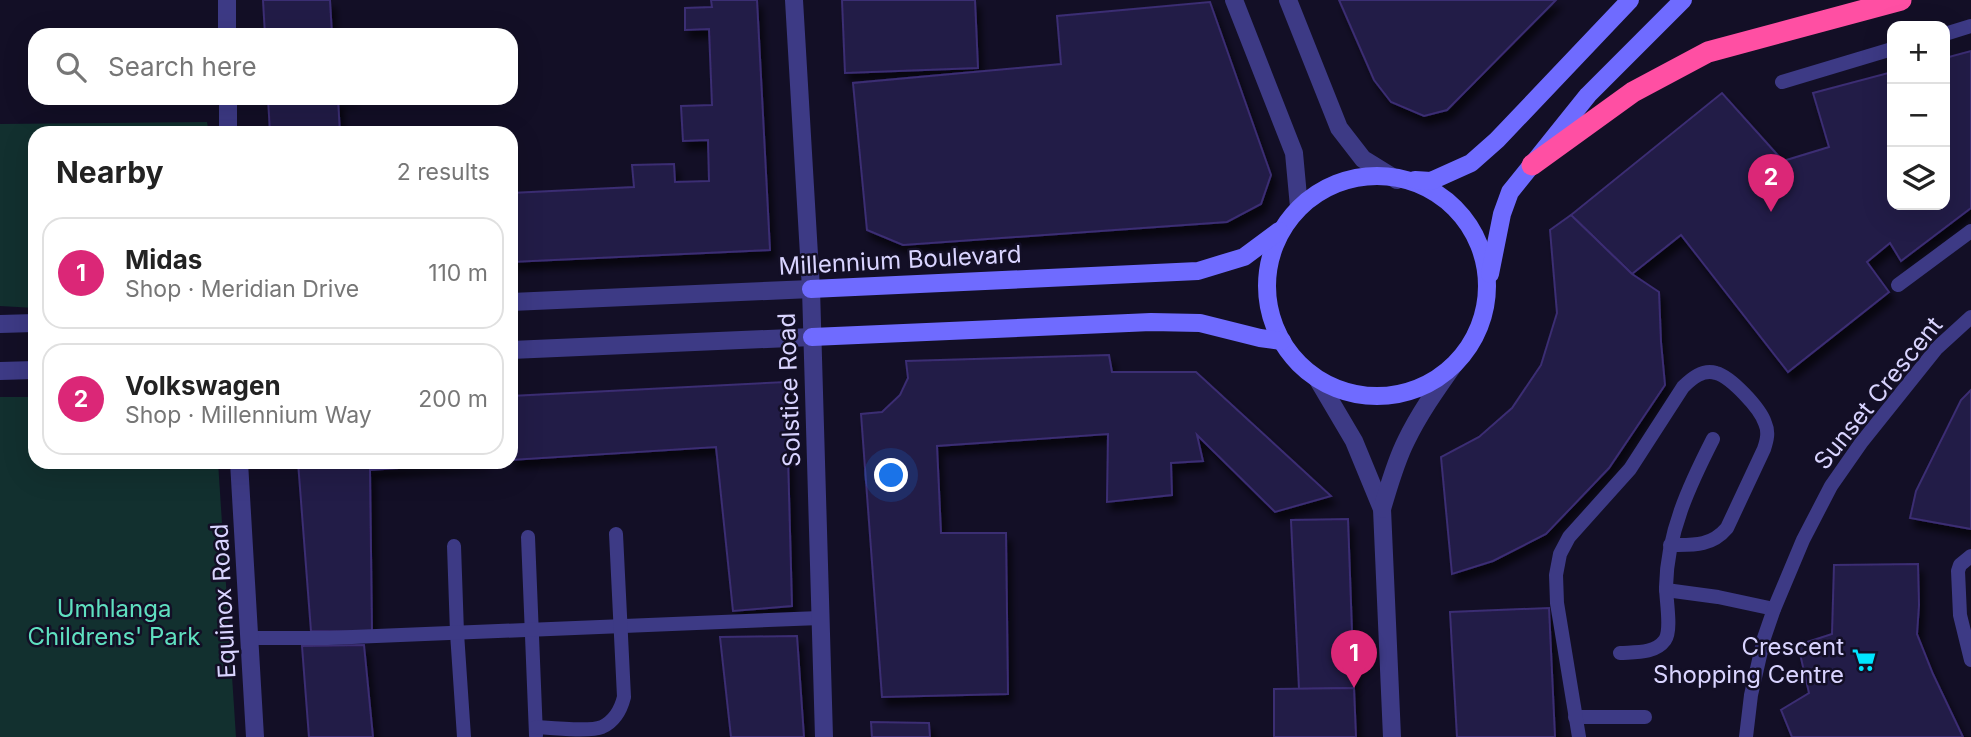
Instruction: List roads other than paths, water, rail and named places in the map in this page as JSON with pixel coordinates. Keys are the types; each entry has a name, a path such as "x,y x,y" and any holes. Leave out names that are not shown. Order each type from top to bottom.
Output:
{"highway":[{"path":"1532,165 1633,92 1708,52 1900,0"}],"street":[{"path":"226,0 227,28"},
{"name":"Solstice Road","path":"794,0 811,289 824,737"},
{"path":"1234,0 1294,153 1299,207"},
{"path":"1289,0 1339,128 1363,159 1403,180 1430,181 1471,163 1630,0"},
{"path":"1487,289 1502,214 1510,192 1588,95 1683,0"},
{"path":"228,105 228,126"},
{"name":"Millennium Boulevard","path":"1384,176 1427,188 1445,199 1460,213 1481,249 1486,268 1487,289 1478,331 1453,366 1422,387 1385,396 1347,392 1318,380 1282,341 1273,322 1267,291 1269,259 1281,230 1299,207 1324,188 1353,178 1384,176"},
{"name":"Millennium Boulevard","path":"518,302 1198,271 1244,257 1281,230"},
{"path":"518,350 1151,322 1200,323 1282,341"},
{"path":"0,324 28,323"},
{"path":"1392,737 1382,509 1406,441 1422,411 1453,366"},
{"path":"0,371 28,370"},
{"path":"1318,380 1354,441 1382,509"},
{"name":"Equinox Road","path":"239,469 255,737"}],"lane":[{"path":"1950,32 1971,26"},
{"path":"1782,82 1887,50"},
{"path":"1898,285 1971,231"},
{"name":"Sunset Crescent","path":"1746,737 1751,695 1764,638 1803,540 1831,486 1861,443 1937,348 1971,317"},
{"path":"1579,737 1557,603 1556,575 1560,554 1569,537 1630,469 1683,387 1694,377 1715,373 1725,377 1758,409 1766,424 1768,436 1727,528 1719,537 1704,544 1670,545"},
{"path":"1620,653 1646,652 1664,642 1667,634 1666,590 1670,545 1682,503 1713,439"},
{"path":"528,537 536,732 601,728 621,709 624,696 616,534"},
{"path":"454,546 464,737"},
{"path":"1971,556 1960,565 1958,571 1960,615 1971,660"},
{"path":"1666,590 1718,597 1774,610"},
{"path":"249,638 328,638 820,618"},
{"path":"1576,717 1645,717"}],"place":[{"name":"Volkswagen","path":"1771,212"},
{"name":"Crescent Shopping Centre","path":"1864,660"},
{"name":"Midas","path":"1354,688"}],"park label":[{"name":"Umhlanga Childrens' Park","path":"114,622"}]}
